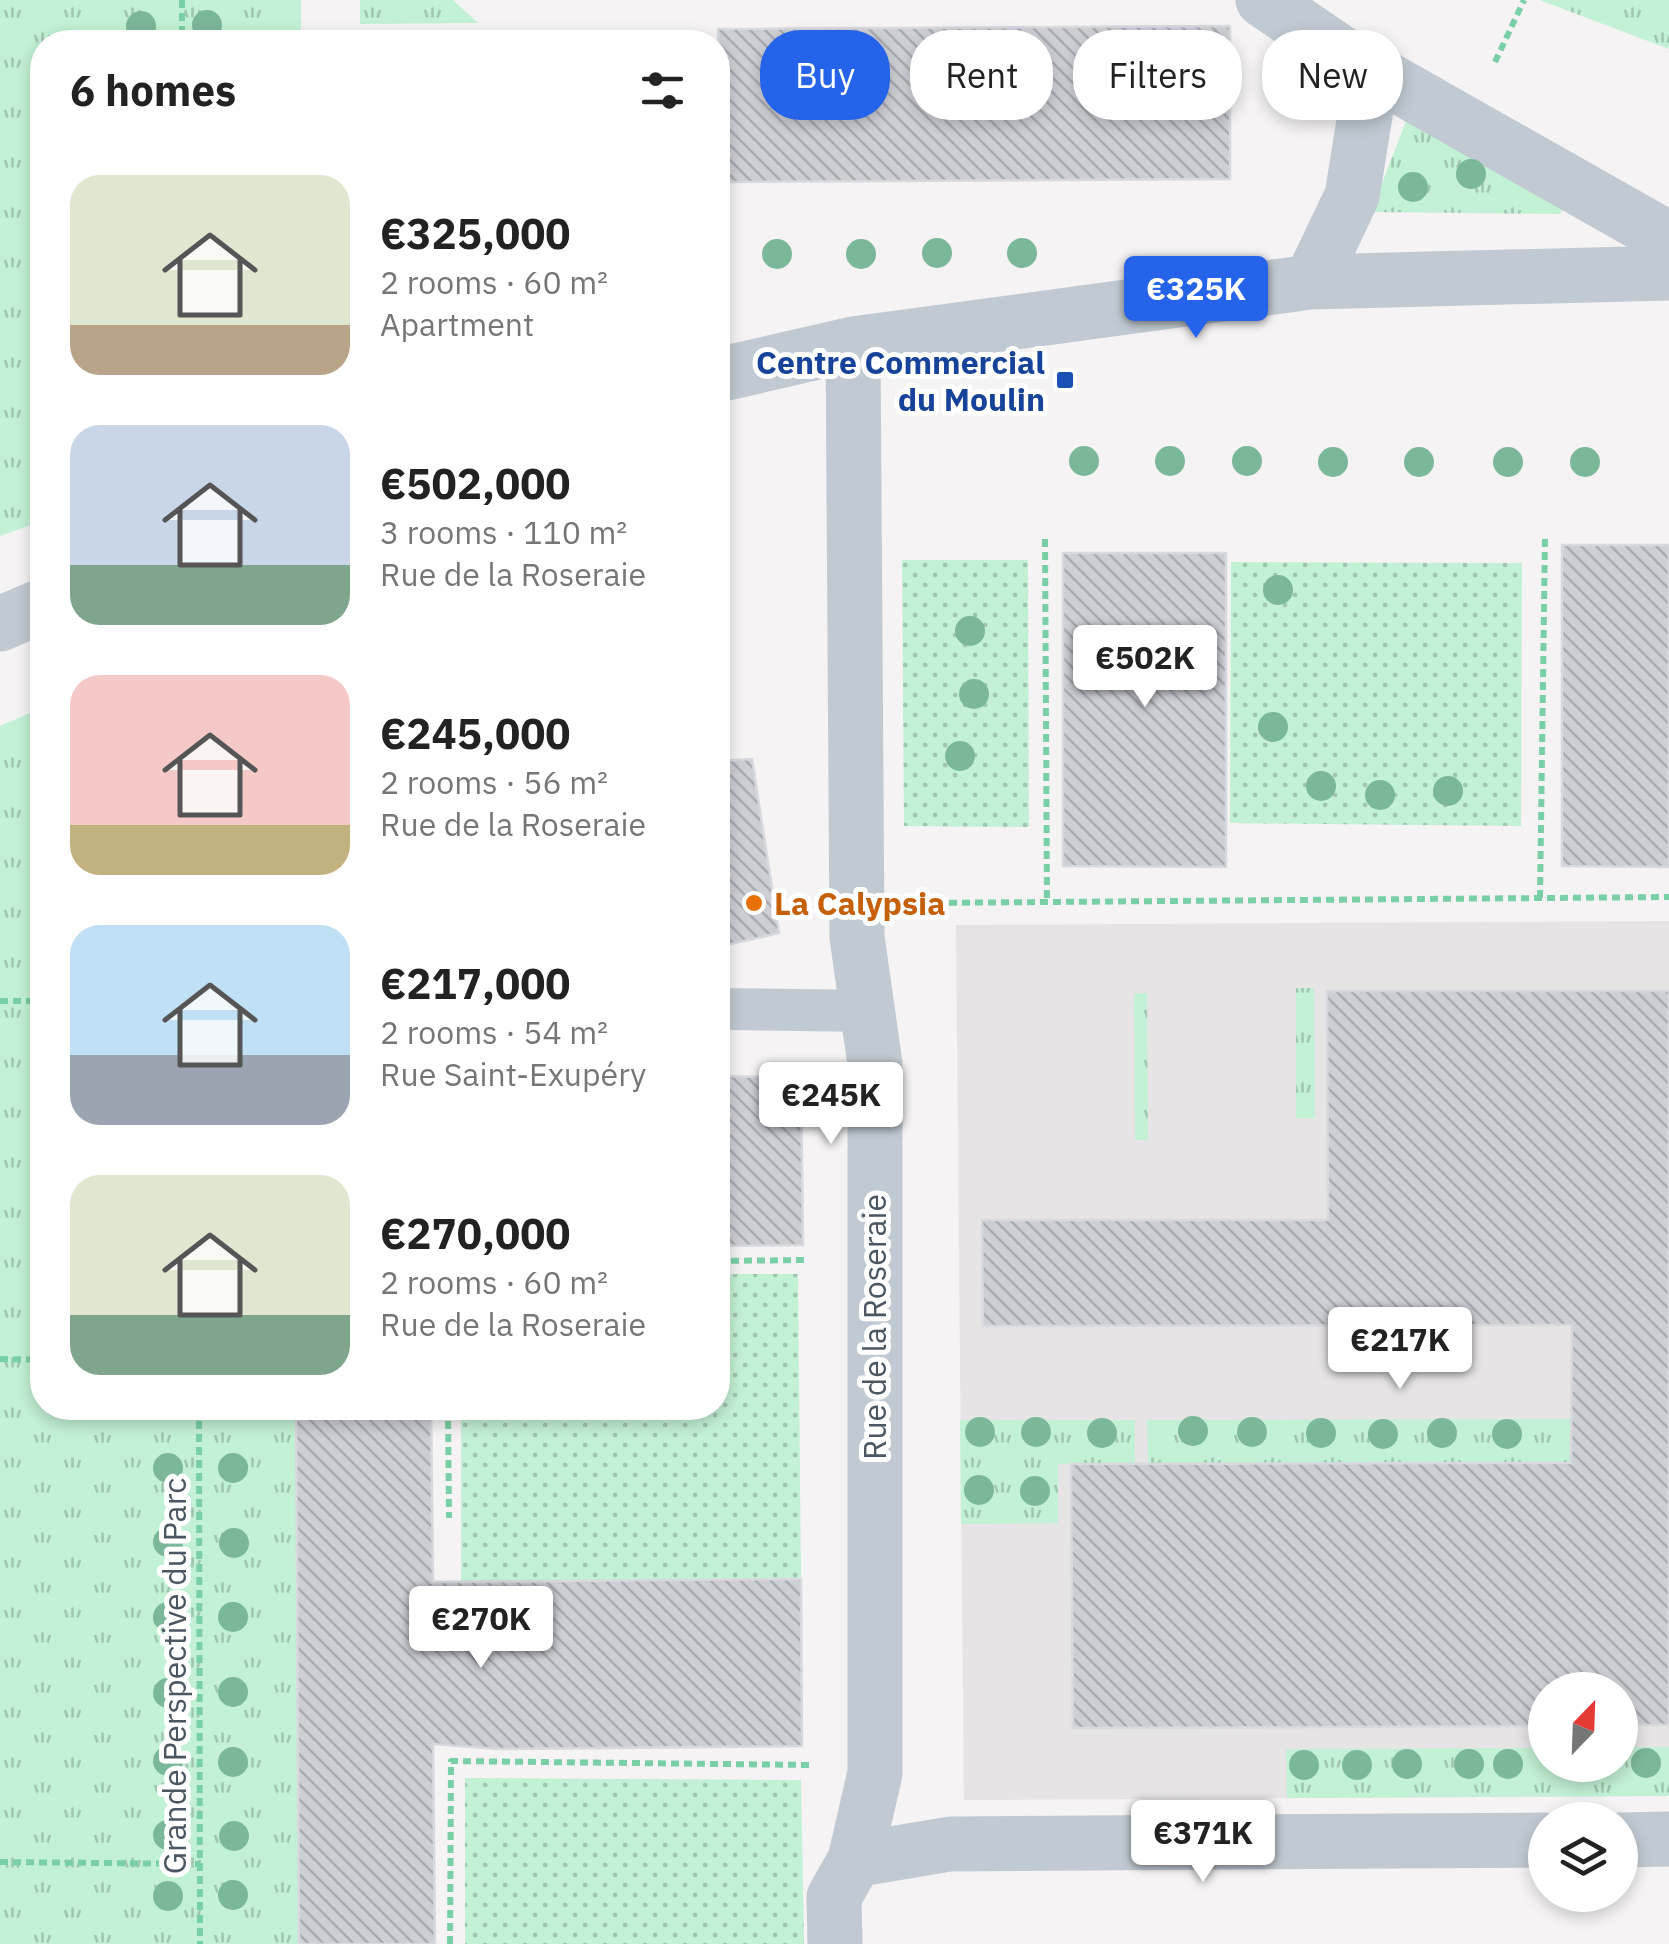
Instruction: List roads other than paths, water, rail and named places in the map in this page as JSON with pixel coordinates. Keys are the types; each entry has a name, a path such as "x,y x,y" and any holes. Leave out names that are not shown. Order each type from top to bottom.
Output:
{"street":[{"path":"1263,0 1307,30"},
{"path":"1403,88 1669,239"},
{"path":"1310,282 1352,196 1364,120"},
{"path":"730,372 853,344 1310,282 1669,273"},
{"name":"Rue de la Roseraie","path":"835,1944 834,1897 854,1860 875,1773 874,1064 856,937 853,344"},
{"path":"0,624 30,611"},
{"path":"1638,1840 1669,1839"},
{"path":"854,1860 950,1844 1528,1840"}],"lane":[{"path":"730,1009 867,1011"}],"place":[{"name":"Centre Commercial du Moulin","path":"1065,380"},
{"name":"La Calypsia","path":"754,903"}]}
